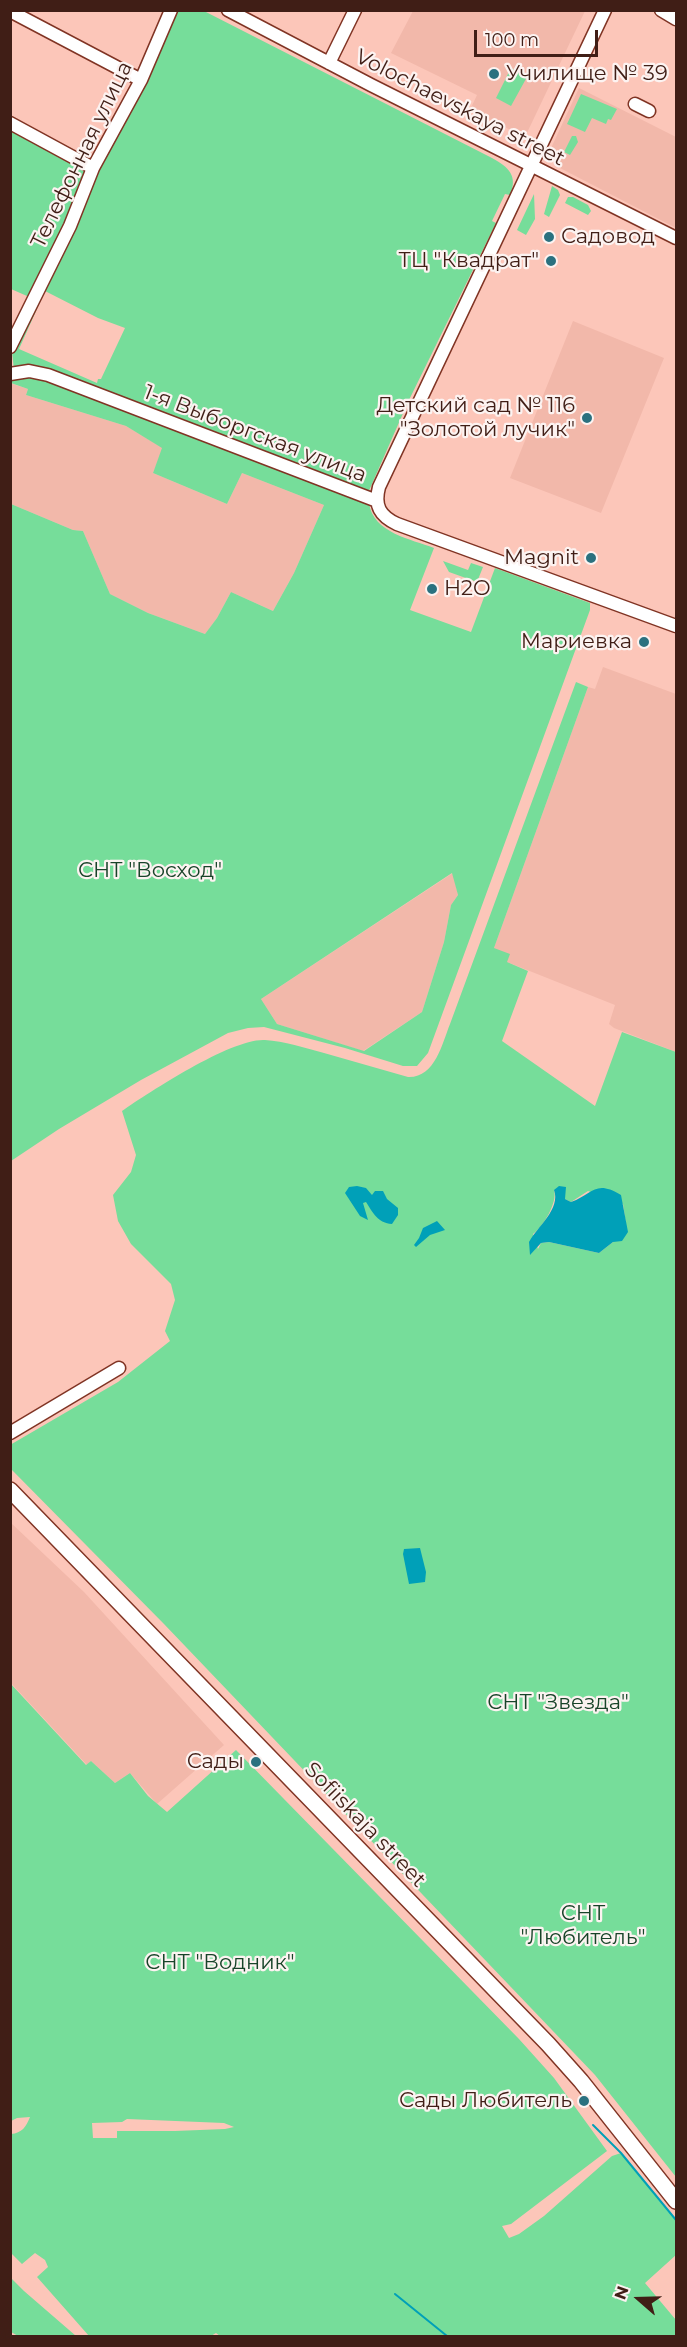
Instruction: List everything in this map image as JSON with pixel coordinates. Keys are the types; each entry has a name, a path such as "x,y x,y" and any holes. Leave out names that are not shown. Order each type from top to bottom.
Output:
{"main road":[{"name":"Sofiiskaja street","path":"10,1490 548,2044 576,2075 676,2201"}],"street":[{"name":"Телефонная улица","path":"10,348 70,226 93,168 141,80 171,10"},
{"name":"Volochaevskaya street","path":"228,10 676,238"},
{"path":"329,63 355,10"},
{"path":"377,501 379,487 605,10"},
{"path":"661,10 676,19"},
{"path":"10,11 141,80"},
{"path":"635,104 649,111"},
{"path":"10,123 93,168"},
{"name":"1-я Выборгская улица","path":"11,373 29,371 48,375 377,501 381,514 398,524 676,626"},
{"path":"10,1433 119,1368"}],"shaded area":[{"name":"Училище № 39","path":"413,11 585,11 525,137 470,110 477,95 391,53"},
{"path":"579,88 676,137 676,228 560,168 551,159 552,146"},
{"name":"Детский сад № 116 \"Золотой лучик\"","path":"573,321 664,358 601,513 510,478"},
{"path":"10,383 28,389 26,395 126,426 163,448 153,473 227,504 242,473 324,505 294,573 273,611 231,592 205,634 148,613 110,594 83,531 73,530 11,504"},
{"path":"603,667 676,694 676,1052 614,1028 609,1024 615,1005 507,962 494,948 588,687 595,689"},
{"path":"453,873 458,895 451,905 444,942 422,1012 363,1051 277,1024 261,999"},
{"path":"10,1522 84,1592 224,1745 157,1804 130,1773 115,1783 91,1761 87,1765 11,1683"}],"green space":[{"path":"178,11 204,11 492,158 510,173 513,182 510,195 505,194 492,221 496,223 408,402 368,493 116,397 47,368 32,366 14,370 12,352 96,170 135,101","holes":["45,291 98,318 125,328 97,383 19,349"]},
{"path":"511,68 527,77 511,106 496,98"},
{"path":"581,94 617,109 611,120 608,119 606,124 592,118 585,132 567,124"},
{"path":"11,126 90,169 27,304 27,296 11,289"},
{"path":"572,136 576,136 578,142 570,155 564,152"},
{"path":"552,186 558,190 560,195 549,217 544,214"},
{"path":"534,194 535,219 526,235 517,230"},
{"path":"568,197 573,197 588,205 591,211 588,215 565,203"},
{"name":"СНТ \"Восход\"","path":"33,376 369,503 372,513 385,528 404,538 434,548 410,610 471,632 495,568 590,603 590,610 428,1053 417,1066 403,1066 264,1027 248,1028 228,1033 141,1080 11,1161 11,504 73,530 83,531 110,594 148,613 205,634 231,592 273,611 294,573 324,505 242,473 227,504 153,473 162,448 126,426 26,395 28,389 11,383 11,378","holes":["452,873 458,895 451,905 444,942 422,1012 364,1051 277,1024 261,999"]},
{"path":"443,561 468,570 471,563 483,567 477,582 449,572"},
{"path":"576,682 588,687 494,948 510,954 507,962 528,971 502,1041 595,1106 622,1032 676,1052 676,2177 595,2075 164,1624 11,1469 10,1445 118,1382 170,1341 165,1331 175,1300 171,1284 131,1244 118,1221 113,1195 131,1172 136,1155 122,1111 213,1056 233,1047 265,1040 287,1043 408,1077 425,1072 440,1050","holes":["554,1190 564,1195 565,1199 571,1202 588,1191 623,1204 626,1224 613,1242 599,1253 549,1242 541,1243 538,1249 533,1234 549,1214 554,1201"]},
{"name":"СНТ \"Водник\"","path":"10,1683 86,1765 91,1761 115,1783 130,1773 148,1796 167,1812 236,1750 519,2039 554,2078 607,2151 511,2224 502,2226 509,2238 519,2234 544,2216 612,2156 621,2153 676,2220 676,2255 645,2283 676,2320 676,2336 220,2336 216,2333 211,2336 89,2336 37,2277 48,2267 45,2260 35,2253 22,2264 11,2253 11,2134 23,2129 30,2117 11,2121","holes":["127,2119 224,2123 234,2127 175,2131 117,2131 117,2138 93,2138 92,2123 122,2122"]},
{"path":"10,2277 76,2336 18,2336 11,2332"}],"water":[{"path":"559,1186 566,1187 565,1199 571,1202 600,1188 612,1190 621,1195 628,1232 622,1241 613,1242 599,1253 549,1242 541,1243 530,1255 529,1242 551,1211 555,1197 554,1190"},
{"path":"349,1187 366,1188 372,1195 375,1191 383,1191 387,1199 398,1208 398,1215 392,1224 379,1220 366,1202 363,1203 368,1220 360,1216 345,1193"},
{"path":"437,1221 445,1230 430,1235 416,1247 414,1245 423,1228"},
{"path":"420,1548 426,1572 425,1582 409,1584 404,1549"}],"waterway":[{"path":"593,2125 621,2153 676,2220"},
{"path":"395,2294 447,2336"}],"place":[{"name":"Училище № 39","path":"494,74"},
{"name":"Садовод","path":"549,237"},
{"name":"ТЦ \"Квадрат\"","path":"551,261"},
{"name":"Детский сад № 116 \"Золотой лучик\"","path":"587,418"},
{"name":"Magnit","path":"591,558"},
{"name":"H2O","path":"432,589"},
{"name":"Мариевка","path":"644,642"},
{"name":"Сады","path":"256,1762"},
{"name":"Сады Любитель","path":"584,2101"}],"park label":[{"name":"СНТ \"Звезда\"","path":"558,1703"},
{"name":"СНТ \"Любитель\"","path":"583,1926"}]}
